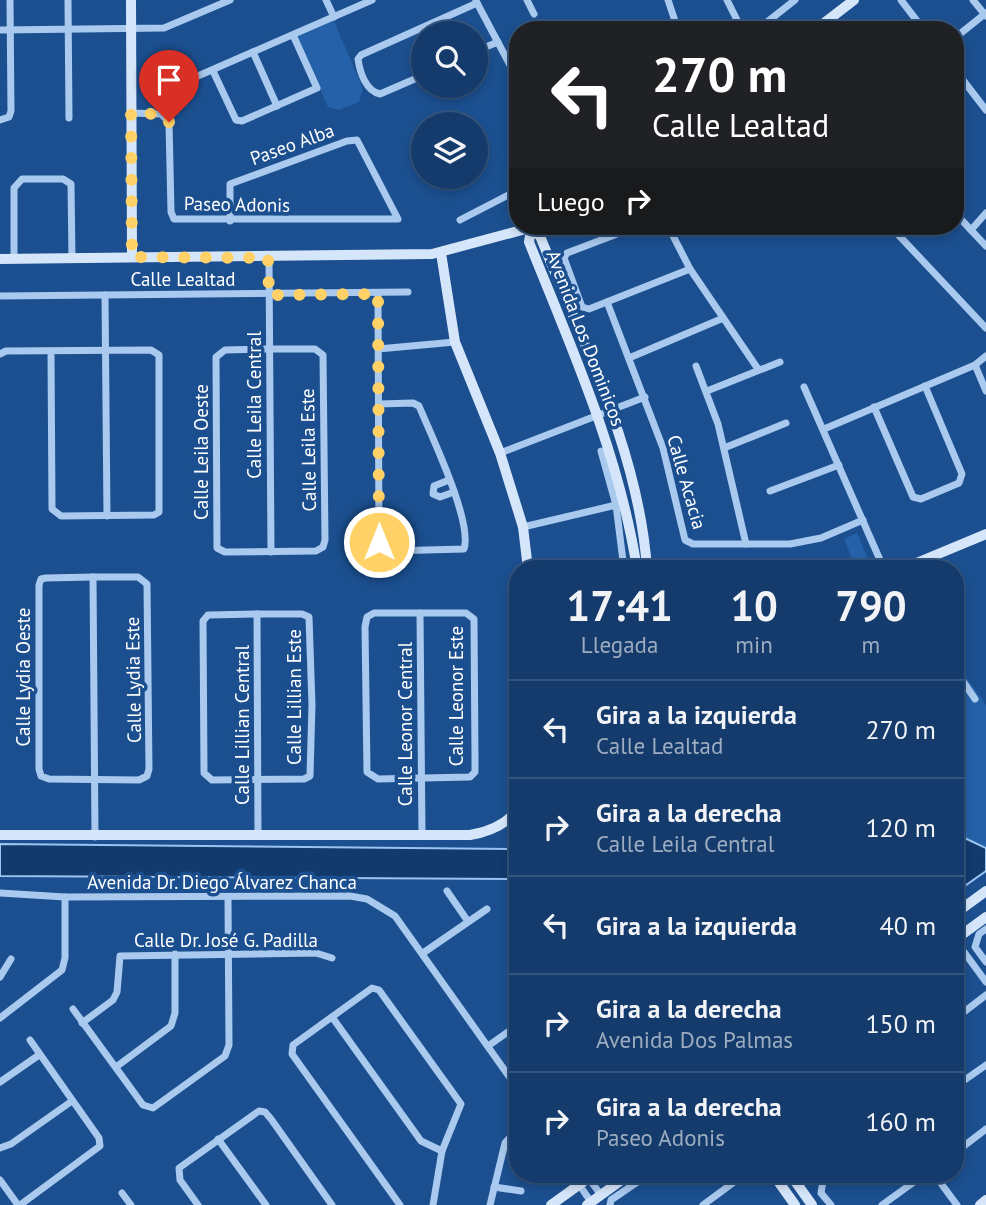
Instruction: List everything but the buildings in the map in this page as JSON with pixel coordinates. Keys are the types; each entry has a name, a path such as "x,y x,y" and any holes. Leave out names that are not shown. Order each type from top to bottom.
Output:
{"street":[{"path":"0,120 9,117 11,111 10,0"},
{"path":"68,0 69,118"},
{"path":"131,0 132,257"},
{"path":"0,30 131,30 164,27 230,0"},
{"path":"326,0 334,17"},
{"path":"175,86 372,0"},
{"path":"527,0 534,14"},
{"path":"668,0 675,21"},
{"path":"727,0 738,21"},
{"path":"768,21 795,0"},
{"path":"827,21 854,0"},
{"path":"901,0 916,21"},
{"path":"964,31 985,15 973,0"},
{"path":"434,21 477,1 509,63"},
{"path":"411,32 361,55 358,59 369,90 374,93 380,94 411,81"},
{"path":"213,71 236,120 242,121 317,88 293,35"},
{"path":"488,46 498,42"},
{"path":"253,52 277,106"},
{"path":"964,87 986,110"},
{"name":"Paseo Adonis","path":"131,113 161,114 169,122 171,212 174,219 230,222 398,219"},
{"name":"Paseo Alba","path":"230,222 230,184 347,141 357,141 398,219"},
{"path":"14,259 13,188 22,179 63,179 71,184 72,259"},
{"path":"460,220 509,195"},
{"path":"971,230 986,213"},
{"path":"964,223 986,246"},
{"path":"0,259 268,258 441,253 509,234"},
{"name":"Avenida Los Dominicos","path":"531,235 529,242 599,415 625,499 635,560"},
{"name":"Avenida Los Dominicos","path":"539,235 610,411 628,464 642,524 646,560"},
{"path":"614,235 567,253 564,264 582,307 589,309 690,269"},
{"path":"673,235 721,319 758,369"},
{"path":"898,235 986,328"},
{"path":"441,253 455,342 500,453 523,527 527,560"},
{"name":"Calle Leila Central","path":"268,258 271,552"},
{"name":"Calle Lealtad","path":"0,296 408,292"},
{"path":"378,294 378,349 379,404 382,547 389,551 464,549 465,533 454,492 419,406 412,403 379,404"},
{"path":"105,295 107,516"},
{"name":"Calle Acacia","path":"607,302 663,449 685,540 692,544 790,544 821,538 863,520"},
{"path":"629,358 721,319"},
{"path":"378,349 455,342"},
{"name":"Calle Leila Este","path":"269,349 315,349 323,355 325,540 323,547 316,551 271,552"},
{"name":"Calle Leila Oeste","path":"269,349 225,350 216,357 216,475 217,548 225,552 271,552"},
{"path":"0,354 51,351 151,350 159,355 159,512 153,515 61,516 52,509 51,351"},
{"path":"824,429 975,365 986,356"},
{"path":"707,391 780,362"},
{"path":"975,365 986,391"},
{"path":"696,366 707,391 724,448 746,544"},
{"path":"874,407 913,498 920,499 959,483 961,474 925,386"},
{"path":"804,387 880,560"},
{"path":"500,453 645,397"},
{"path":"724,448 786,424"},
{"path":"601,451 616,505 623,560"},
{"path":"769,491 839,465"},
{"path":"449,480 434,486 433,494 440,497 454,492"},
{"path":"523,527 616,505"},
{"path":"924,560 986,534"},
{"path":"93,577 94,837"},
{"name":"Calle Lydia Este","path":"92,779 139,780 147,776 149,769 147,584 138,577 93,577"},
{"name":"Calle Lydia Oeste","path":"92,779 49,779 41,776 39,769 39,585 41,579 46,578 93,577"},
{"path":"420,613 374,613 367,617 365,640 367,772 377,779 421,779"},
{"name":"Calle Leonor Central","path":"420,613 422,835"},
{"name":"Calle Leonor Este","path":"420,613 467,613 474,619 475,758 475,772 470,777 421,779"},
{"path":"257,614 208,615 203,621 202,633 204,773 212,780 257,780"},
{"name":"Calle Lillian Este","path":"257,614 302,614 309,617 312,705 310,776 304,779 257,780"},
{"name":"Calle Lillian Central","path":"257,614 258,836"},
{"path":"964,683 975,699"},
{"path":"0,835 470,835 489,832 509,819"},
{"path":"447,891 467,920"},
{"path":"964,907 986,891"},
{"name":"Avenida Dr. Diego Álvarez Chanca","path":"0,893 65,897 368,899 395,916 509,1076"},
{"path":"1,1016 62,970 65,958 65,897"},
{"path":"73,1009 143,1105 153,1108 225,1056 229,1045 228,897"},
{"path":"423,953 467,920 487,909"},
{"path":"964,933 986,917"},
{"path":"986,929 979,934 975,947 986,962"},
{"path":"964,952 986,982"},
{"name":"Calle Dr. José G. Padilla","path":"82,1023 113,1000 117,992 120,956 316,953 332,958"},
{"path":"116,1067 171,1026 175,1013 175,954"},
{"path":"0,977 11,959"},
{"path":"400,1205 292,1054 293,1045 372,988 379,990 461,1104 442,1151 433,1205"},
{"path":"964,1012 986,995"},
{"path":"332,1017 421,1141 442,1151"},
{"path":"488,1046 509,1031"},
{"path":"0,1180 19,1205 100,1146 99,1138 30,1040"},
{"path":"0,1082 39,1055"},
{"path":"964,1080 986,1065"},
{"path":"0,1147 11,1144 72,1101"},
{"path":"198,1205 180,1180 179,1168 259,1111 265,1112 332,1205"},
{"path":"964,1146 986,1129"},
{"path":"218,1139 265,1205"},
{"path":"490,1205 509,1140"},
{"path":"594,1183 607,1200"},
{"path":"607,1200 621,1183"},
{"path":"551,1205 579,1185 589,1204 607,1200 634,1183"},
{"path":"702,1205 733,1183"},
{"path":"779,1183 795,1205"},
{"path":"796,1183 812,1205"},
{"path":"822,1183 821,1193 831,1205"},
{"path":"882,1205 913,1183"},
{"path":"941,1183 957,1205"},
{"path":"494,1187 522,1191"},
{"path":"122,1193 129,1204"},
{"path":"980,1205 986,1200"}],"shaded area":[{"path":"333,19 363,89 359,102 339,110 328,107 296,35"},
{"path":"857,533 868,560 852,560 844,539"},
{"path":"964,674 986,705 986,848 964,838"},
{"path":"964,838 986,848 986,871 964,886"},
{"path":"0,844 509,849 509,879 0,876"}],"route":[{"path":"169,122 161,114 131,113 132,257 268,258 269,295 378,294 379,542"}]}
